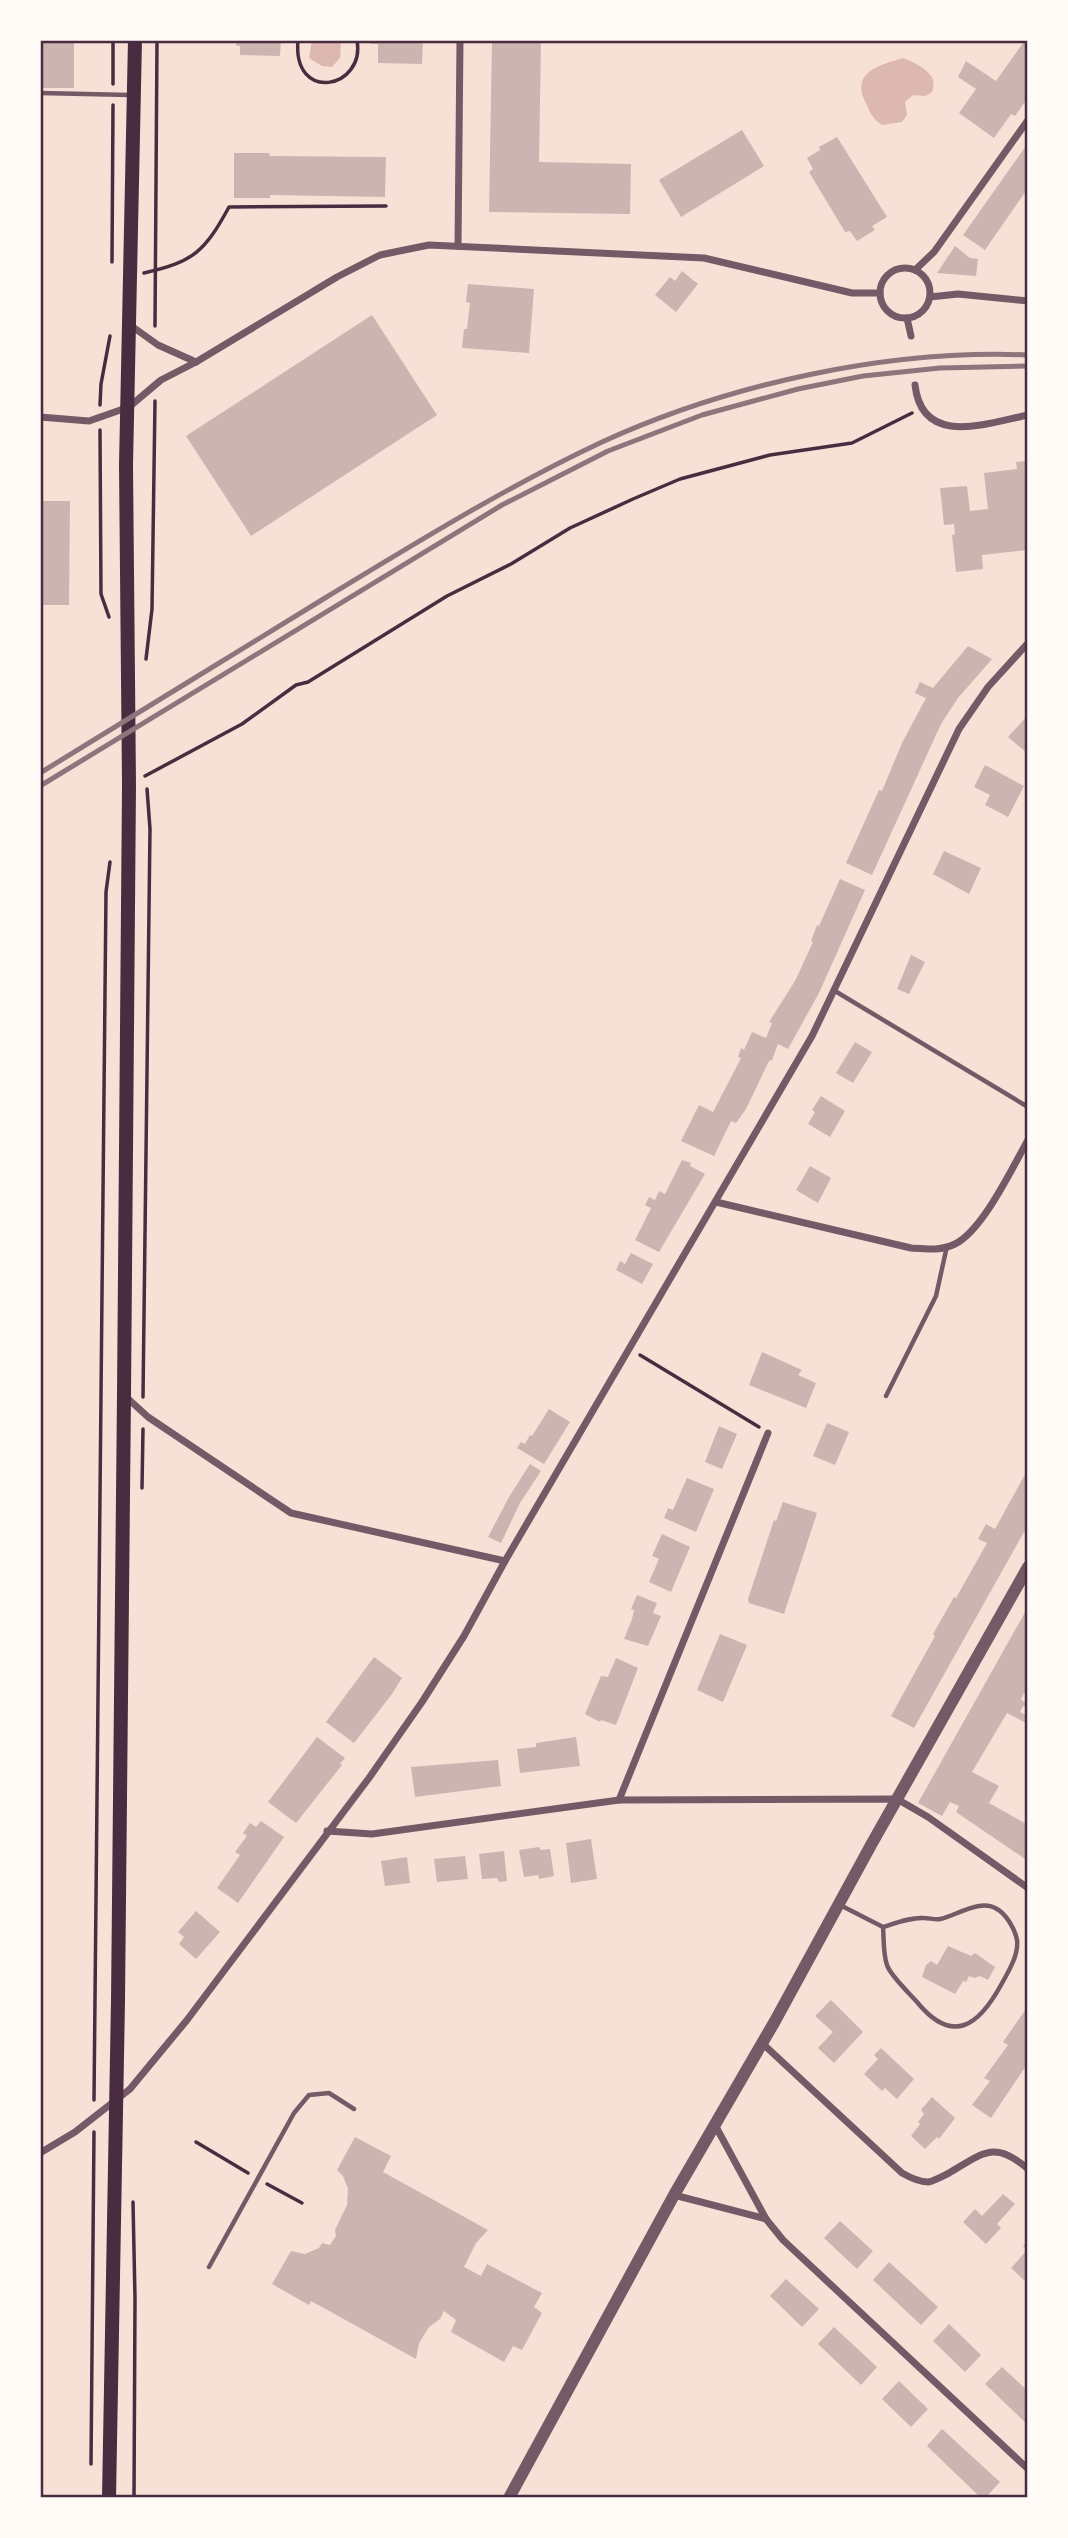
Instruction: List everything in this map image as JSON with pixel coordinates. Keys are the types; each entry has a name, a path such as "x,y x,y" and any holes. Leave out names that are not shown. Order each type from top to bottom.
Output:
{"main road":[{"path":"109,2498 124,1394 129,785 126,504 135,40"}],"street":[{"path":"458,246 460,40"},
{"path":"915,270 934,252 1028,120"},
{"path":"40,417 89,421 128,407 155,385 337,277 380,255 429,245 704,258 852,293 880,293"},
{"path":"899,269 915,270 927,281 930,297 922,312 907,318 899,317 885,309 880,293 885,278 899,269"},
{"path":"930,297 958,293 1028,301"},
{"path":"907,318 911,335"},
{"path":"130,325 155,343 196,362"},
{"path":"915,385 923,408 933,420 954,428 967,428 1028,415"},
{"path":"40,2153 94,2118 130,2089 187,2020 369,1778 422,1702 464,1636 505,1561 812,1036 959,729 988,687 1028,643"},
{"path":"716,1202 911,1248 933,1250 955,1244 974,1229 1028,1140"},
{"path":"124,1394 143,1413 291,1513 505,1561"},
{"path":"619,1800 768,1433"},
{"path":"509,2498 674,2195 762,2043 1028,1566"},
{"path":"327,1831 372,1834 619,1800 897,1798 1028,1888"},
{"path":"762,2043 902,2173 911,2178 929,2182 946,2175 975,2156 993,2152 1005,2153 1028,2169"},
{"path":"715,2125 766,2219 783,2240 1028,2469"},
{"path":"674,2195 766,2219"}],"lane":[{"path":"40,93 135,95"},
{"path":"835,991 1028,1107"},
{"path":"886,1396 936,1296 947,1246"},
{"path":"839,1904 883,1927 923,1917 938,1920 972,1908 997,1908 1011,1924 1017,1941 1012,1965 984,2013 966,2025 949,2026 933,2019 887,1966 883,1927"},
{"path":"209,2267 294,2113 309,2095 329,2094 354,2109"}],"path":[{"path":"112,264 113,40"},
{"path":"155,343 157,40"},
{"path":"298,40 299,65 306,75 317,83 329,83 343,78 353,66 358,49 357,40"},
{"path":"155,271 173,267 194,256 213,236 229,207 386,206"},
{"path":"110,624 109,613 101,594 100,417 111,324"},
{"path":"145,667 152,608 155,385"},
{"path":"129,785 242,724 296,685 308,682 447,596 511,564 570,528 680,480 770,455 852,443 923,408"},
{"path":"142,1496 150,829 146,762"},
{"path":"91,2474 106,892 111,859"},
{"path":"629,1348 768,1433"},
{"path":"195,2142 302,2203"},
{"path":"133,2201 134,2498"}],"shaded area":[{"path":"312,40 341,40 340,58 332,67 322,66 309,58"},
{"path":"903,58 926,70 934,86 932,92 925,96 913,95 905,102 907,115 902,122 882,125 869,110 862,84 865,77 877,67"}],"building":[{"path":"40,40 74,40 74,88 40,88"},
{"path":"234,40 281,40 280,56 240,55 240,46 237,46"},
{"path":"371,40 423,40 422,64 378,63 378,44 371,44"},
{"path":"492,40 541,40 539,162 631,164 630,214 489,212"},
{"path":"1025,40 1028,41 1028,98 1015,116 1011,114 994,138 959,113 976,89 958,77 966,61 996,81"},
{"path":"742,130 764,166 681,217 659,180"},
{"path":"837,137 887,217 872,226 875,230 857,241 850,231 845,232 809,172 813,169 807,158 820,150 819,147"},
{"path":"1028,143 1028,188 985,250 963,235"},
{"path":"234,153 386,157 385,197 270,195 270,198 234,198"},
{"path":"955,246 970,258 978,259 976,276 937,273"},
{"path":"682,271 698,284 676,312 655,295 670,277 675,281"},
{"path":"468,284 534,289 529,353 462,348 470,303 466,302"},
{"path":"372,315 437,415 251,536 186,436"},
{"path":"1028,461 1028,550 982,555 983,569 956,572 952,535 955,534 954,524 944,525 940,488 967,486 970,511 988,509 984,473 1017,469 1016,462"},
{"path":"40,501 70,501 69,605 40,605"},
{"path":"968,646 992,659 958,698 941,724 872,875 846,863 879,790 882,791 902,743 926,698 915,693 920,682 933,688"},
{"path":"1028,715 1028,754 1008,737"},
{"path":"985,765 1024,786 1008,817 985,805 990,795 974,787"},
{"path":"944,851 981,868 969,894 933,874"},
{"path":"840,879 865,890 819,993 788,1049 778,1044 746,1109 736,1123 731,1121 714,1156 681,1141 699,1105 713,1112 741,1058 738,1057 741,1048 744,1050 752,1032 766,1038 772,1023 769,1022 795,981 813,942 811,941 817,925 819,926"},
{"path":"911,955 925,962 909,994 897,989"},
{"path":"855,1042 872,1052 853,1083 836,1073"},
{"path":"821,1096 845,1111 830,1137 808,1124 815,1112 812,1110"},
{"path":"682,1160 691,1163 690,1166 705,1174 659,1252 635,1240 651,1208 645,1205 649,1197 655,1200 659,1191 665,1194"},
{"path":"810,1166 831,1178 818,1203 796,1190"},
{"path":"631,1253 653,1264 642,1284 616,1270 620,1261 625,1264"},
{"path":"762,1352 802,1370 798,1375 816,1383 806,1408 749,1385"},
{"path":"549,1409 570,1422 544,1464 517,1448 521,1442 525,1444 530,1435 532,1436"},
{"path":"827,1423 849,1432 835,1465 813,1456"},
{"path":"719,1426 737,1434 722,1469 705,1462"},
{"path":"530,1464 541,1471 520,1503 501,1543 488,1537 509,1497"},
{"path":"1028,1469 1028,1525 914,1728 891,1716 935,1636 933,1634 987,1543 978,1539 986,1524 995,1529"},
{"path":"687,1478 714,1489 696,1532 664,1518 668,1508 673,1510"},
{"path":"783,1502 817,1513 784,1614 749,1603 748,1599 774,1520 776,1521"},
{"path":"662,1534 690,1547 671,1592 649,1582 659,1559 652,1556"},
{"path":"637,1595 657,1603 653,1613 661,1616 648,1646 624,1639"},
{"path":"1028,1607 1028,1695 1024,1693 1021,1699 1028,1706 1023,1706 1020,1712 1028,1716 1028,1724 1007,1713 972,1772 999,1786 989,1803 1028,1825 1028,1861 956,1812 959,1806 950,1802 942,1816 918,1803"},
{"path":"720,1634 747,1645 723,1702 697,1690"},
{"path":"374,1657 402,1678 354,1743 326,1722"},
{"path":"616,1658 638,1668 616,1725 601,1720 600,1722 585,1714 601,1676 608,1677"},
{"path":"317,1737 345,1758 296,1823 268,1802"},
{"path":"576,1737 580,1766 520,1773 517,1749"},
{"path":"498,1760 501,1786 415,1797 411,1767"},
{"path":"261,1821 284,1837 238,1903 217,1888 240,1855 235,1852 247,1836 243,1833 250,1823 256,1827"},
{"path":"591,1839 597,1879 571,1883 566,1843"},
{"path":"539,1847 541,1850 550,1849 554,1876 539,1879 538,1875 524,1877 519,1850"},
{"path":"504,1851 507,1881 499,1882 497,1878 482,1879 479,1854"},
{"path":"465,1856 468,1879 437,1882 434,1859"},
{"path":"407,1857 410,1883 385,1886 381,1861"},
{"path":"196,1911 220,1932 196,1959 179,1944 184,1937 178,1932"},
{"path":"948,1946 971,1956 975,1953 995,1967 988,1980 980,1976 969,1976 955,1994 922,1977 926,1965 931,1961 937,1965"},
{"path":"831,2000 863,2032 834,2063 818,2048 833,2032 815,2016"},
{"path":"1028,2006 1028,2063 991,2118 972,2105 990,2081 984,2078 1008,2045 1003,2042"},
{"path":"881,2048 914,2079 897,2099 885,2088 882,2091 864,2074 878,2059 874,2055"},
{"path":"932,2097 955,2118 939,2139 937,2137 925,2149 911,2136 924,2114 921,2110"},
{"path":"355,2137 391,2156 383,2172 488,2230 476,2243 464,2267 481,2276 487,2264 542,2293 534,2307 542,2313 522,2350 513,2346 504,2362 451,2332 456,2320 444,2311 419,2343 416,2359 311,2301 309,2305 272,2284 291,2251 305,2254 319,2248 322,2243 330,2245 336,2236 335,2230 347,2205 348,2189 343,2176 337,2170"},
{"path":"1003,2194 1015,2204 997,2224 1001,2228 986,2244 963,2222 975,2209 982,2216"},
{"path":"840,2221 873,2251 857,2269 824,2238"},
{"path":"1028,2240 1026,2282 1011,2268 1027,2250 1023,2246"},
{"path":"889,2262 938,2307 921,2325 873,2280"},
{"path":"786,2279 819,2309 802,2327 770,2296"},
{"path":"949,2324 981,2355 965,2372 933,2341"},
{"path":"834,2327 877,2367 861,2385 818,2344"},
{"path":"1002,2367 1028,2391 1028,2425 985,2384"},
{"path":"899,2381 928,2409 911,2427 882,2399"},
{"path":"942,2429 1000,2482 985,2498 981,2498 927,2446"}],"railway":[{"path":"40,773 427,536 531,478 651,421 756,387 810,374 920,358 1028,355"},
{"path":"40,786 502,505 608,451 702,415 798,389 863,376 940,368 1028,366"}]}
